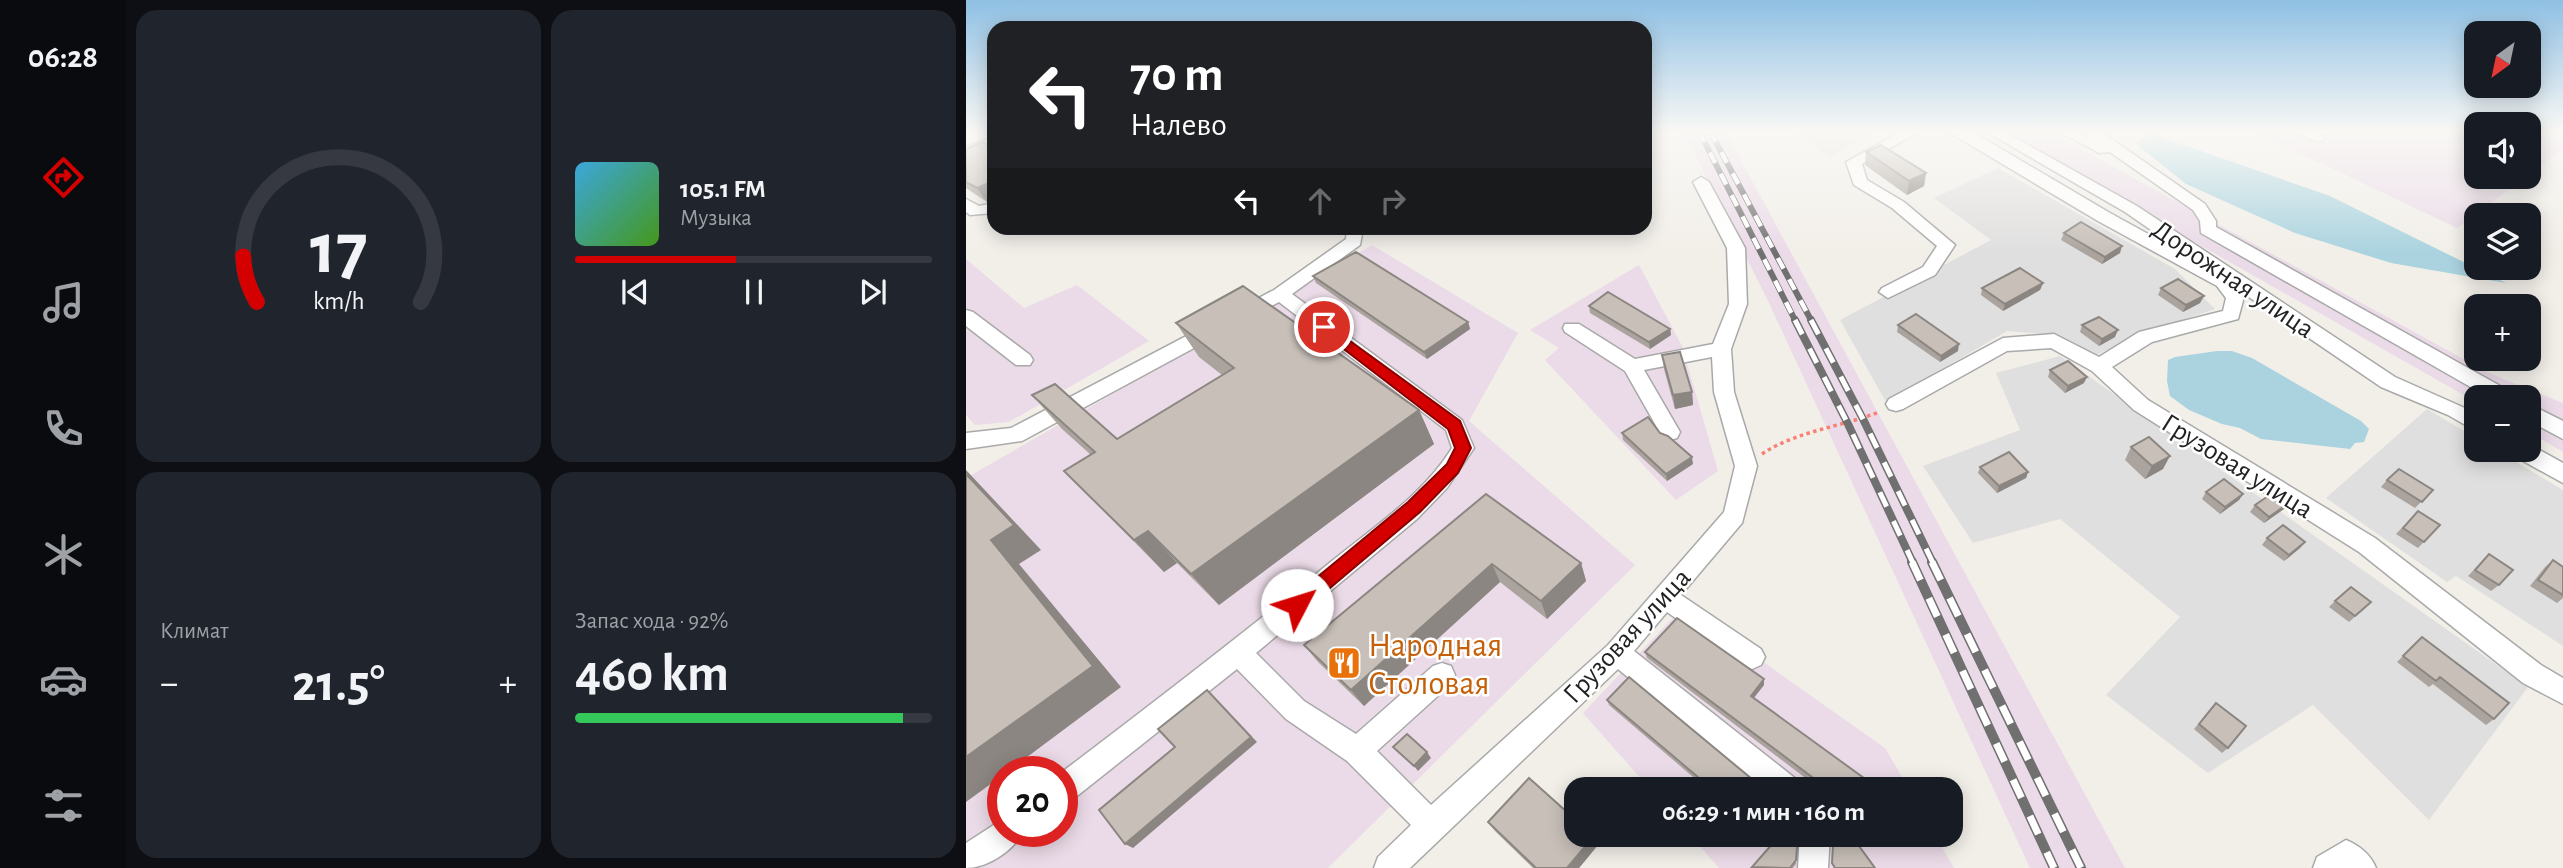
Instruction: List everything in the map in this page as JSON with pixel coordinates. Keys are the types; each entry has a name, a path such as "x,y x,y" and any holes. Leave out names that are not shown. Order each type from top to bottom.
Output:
{"street":[{"path":"1857,172 1860,182 1898,205 1946,245 1929,271 1888,292"},
{"path":"2027,172 2104,218 2223,282 2235,298 2231,315 2146,337 2099,366"},
{"name":"Дорожная улица","path":"2064,172 2131,209 2388,382 2464,416"},
{"path":"2148,172 2199,207 2207,221 2207,229 2483,385"},
{"path":"1701,182 1736,248 1738,304 1720,348 1724,392 1746,466"},
{"path":"966,204 976,212 987,210"},
{"path":"966,441 1014,435 1280,294 1354,241 1355,235"},
{"path":"1078,778 1239,653 1414,507 1452,468 1463,448 1455,426 1280,294"},
{"path":"966,316 1023,360"},
{"path":"1572,328 1632,366 1670,432"},
{"name":"Грузовая улица","path":"1896,404 2003,345 2054,341 2099,366 2141,405 2367,545 2532,674 2563,692"},
{"path":"1632,366 1720,348"},
{"path":"2541,418 2563,431"},
{"path":"2541,461 2563,474"},
{"name":"Грузовая улица","path":"1389,868 1431,825 1617,653 1734,516 1746,466"},
{"path":"1664,597 1752,657"},
{"path":"1239,653 1295,710 1357,751 1431,825"},
{"path":"1617,653 1771,777"},
{"path":"1357,751 1442,675"},
{"path":"966,861 987,846"},
{"path":"1813,868 1814,847"},
{"path":"2328,868 2346,855 2361,868"}],"path":[{"path":"1746,466 1781,440 1848,424 1896,404"}],"shaded area":[{"path":"1703,172 1747,172 2125,868 2030,868 1770,305"},
{"path":"1991,172 2004,172 2175,269 2215,309 2140,334 2090,358 2056,335 2007,331 1886,402 1840,320 1991,240 1934,198"},
{"path":"2070,172 2122,172 2464,359 2464,371 2489,373 2519,385 2464,385 2464,395"},
{"path":"2338,172 2464,172 2464,189 2510,189 2491,203 2464,203 2464,223 2457,228"},
{"path":"1372,245 1518,333 1469,421 1635,565 1328,868 966,868 966,478"},
{"path":"966,259 1024,308 1077,285 1149,341 1009,422 975,425 966,415"},
{"path":"1639,265 1682,346 1718,471 1676,500 1545,360 1559,348 1530,330"},
{"path":"2060,356 2528,687 2429,820 2313,705 2208,773 2106,695 2180,617 2060,519 1973,543 1923,466 2020,430 1996,373"},
{"path":"2541,394 2563,403 2563,452 2541,439"},
{"path":"2427,409 2464,431 2464,462 2516,462 2563,490 2563,646 2456,576 2447,582 2326,498"},
{"path":"1684,606 1885,748 1902,777 1639,777 1583,713"},
{"path":"1701,847 1942,847 1954,868 1719,868"}],"water":[{"path":"2170,172 2260,172 2330,196 2464,262 2464,276 2391,263 2295,233 2186,184"},
{"path":"2232,351 2252,358 2361,421 2369,429 2364,442 2355,443 2350,449 2261,439 2240,428 2222,424 2189,410 2170,396 2167,381 2168,360"}],"building":[{"path":"966,172 987,172 987,184 977,188 966,182"},
{"path":"1895,172 1926,173 1909,181"},
{"path":"2081,222 2122,246 2105,257 2064,233"},
{"path":"1356,252 1468,322 1424,352 1313,276"},
{"path":"2020,268 2043,283 2005,304 1982,288"},
{"path":"2178,279 2204,296 2186,305 2161,288"},
{"path":"1243,286 1419,410 1191,574 1148,531 1134,540 1064,471 1095,452 1032,395 1055,384 1117,439 1234,368 1176,323"},
{"path":"1608,292 1670,329 1649,342 1589,306"},
{"path":"1916,314 1959,344 1941,356 1898,325"},
{"path":"2099,317 2118,330 2102,339 2082,325"},
{"path":"1680,352 1692,392 1673,395 1662,355"},
{"path":"2068,361 2087,377 2068,386 2050,370"},
{"path":"1648,417 1660,433 1668,436 1692,457 1666,474 1622,433"},
{"path":"2149,437 2170,456 2152,466 2131,447"},
{"path":"2009,452 2028,472 1999,486 1980,467"},
{"path":"2399,469 2433,490 2422,502 2387,480"},
{"path":"966,474 1014,525 991,540 1093,666 966,757"},
{"path":"2224,479 2243,494 2225,507 2206,492"},
{"path":"2274,492 2289,503 2269,517 2255,505"},
{"path":"1486,494 1581,563 1541,601 1492,564 1351,690 1304,645"},
{"path":"2418,511 2440,525 2424,542 2403,528"},
{"path":"2283,525 2305,542 2289,555 2267,538"},
{"path":"2489,554 2513,570 2499,585 2475,570"},
{"path":"2553,560 2563,567 2563,595 2538,580"},
{"path":"2351,587 2371,602 2355,616 2335,601"},
{"path":"1677,618 1764,679 1751,696 1862,777 1812,777 1645,652"},
{"path":"2422,637 2509,703 2494,719 2440,677 2436,681 2403,656"},
{"path":"1629,677 1750,777 1698,777 1607,700"},
{"path":"1207,690 1251,737 1125,844 1099,810 1175,747 1158,729"},
{"path":"2216,703 2246,726 2228,748 2199,724"},
{"path":"1407,734 1427,752 1414,766 1393,747"},
{"path":"1529,778 1564,809 1564,847 1585,847 1567,868 1536,868 1488,822"},
{"path":"1770,847 1797,847 1796,860 1790,868 1752,867"},
{"path":"1833,847 1860,847 1875,868 1835,868 1832,863"}],"railway":[{"path":"1720,172 1796,322"},
{"path":"1732,172 1812,322"},
{"path":"1795,320 1848,424 1913,563"},
{"path":"1811,320 1933,563"},
{"path":"1912,562 2054,868"},
{"path":"1932,562 2081,868"}],"place":[{"name":"Народная Столовая","path":"1344,663"}],"route":[{"path":"1297,605 1414,507 1452,468 1463,448 1455,426 1324,327"}]}
